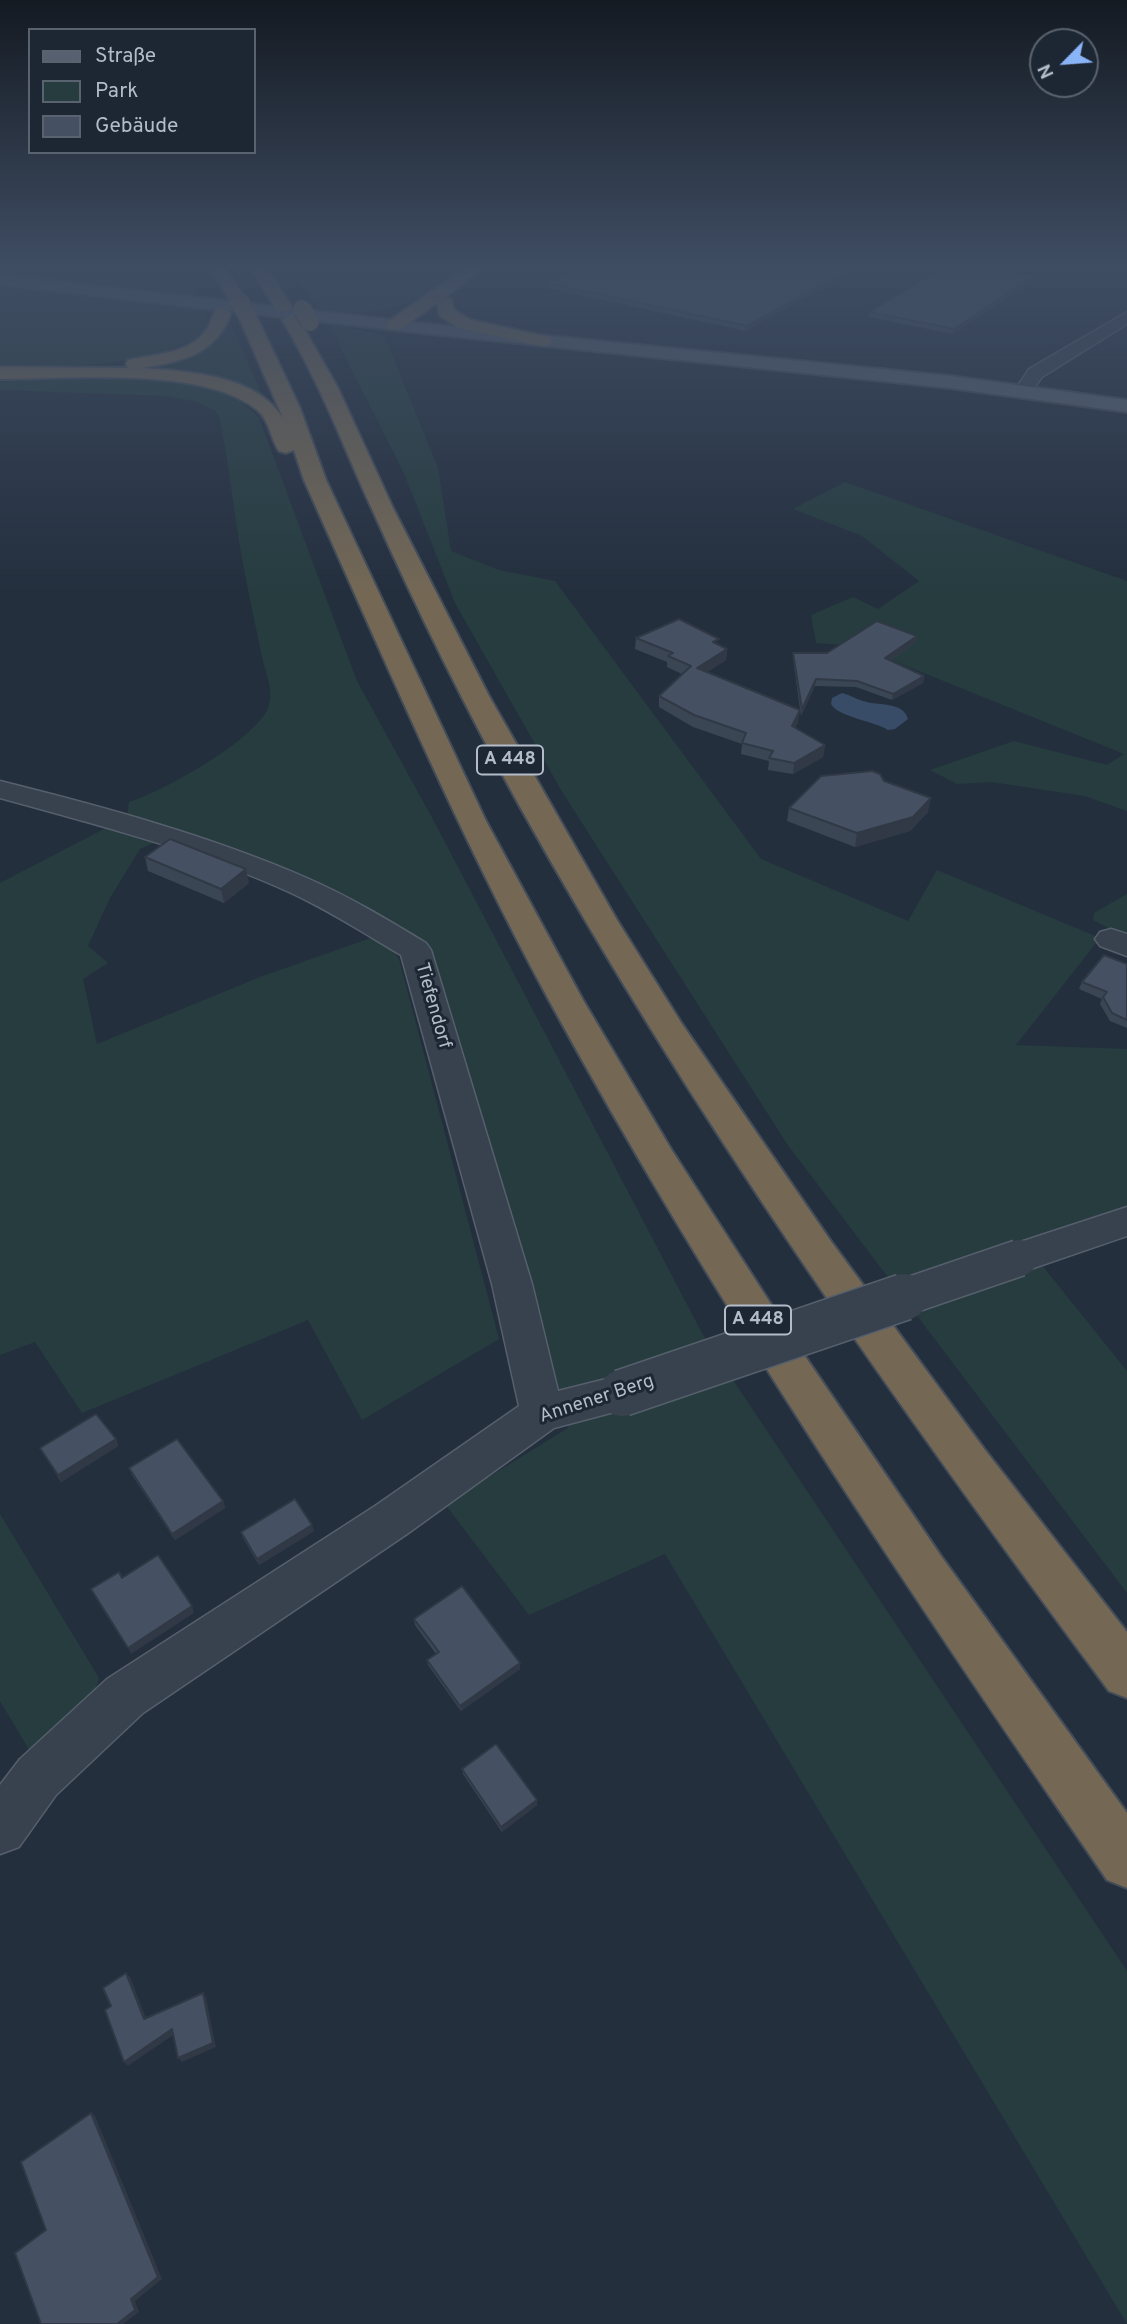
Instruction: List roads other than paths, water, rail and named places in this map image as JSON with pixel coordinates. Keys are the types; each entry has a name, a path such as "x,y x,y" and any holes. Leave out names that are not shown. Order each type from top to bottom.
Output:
{"highway":[{"path":"142,375 165,376 229,387 251,397 274,416 288,451 315,480"},
{"name":"A 448","path":"275,375 290,408 315,480 412,698 471,821 566,1000 657,1159 781,1356 924,1572 1127,1860"},
{"name":"A 448","path":"324,375 473,691 535,807 639,983 737,1136 870,1328 1012,1524 1127,1673"}],"main road":[{"path":"881,375 1024,390 1127,406"}],"street":[{"path":"1024,390 1033,375"},
{"path":"1054,394 1058,382 1064,375"},
{"name":"Tiefendorf","path":"0,789 162,834 285,880 348,910 415,950 512,1284 542,1413"},
{"name":"Annener Berg","path":"0,1828 38,1777 125,1696 380,1528 542,1413 622,1393 1127,1221"}],"water":[{"path":"842,693 863,701 901,709 908,719 895,729 888,730 848,716 831,704 832,698"}]}
